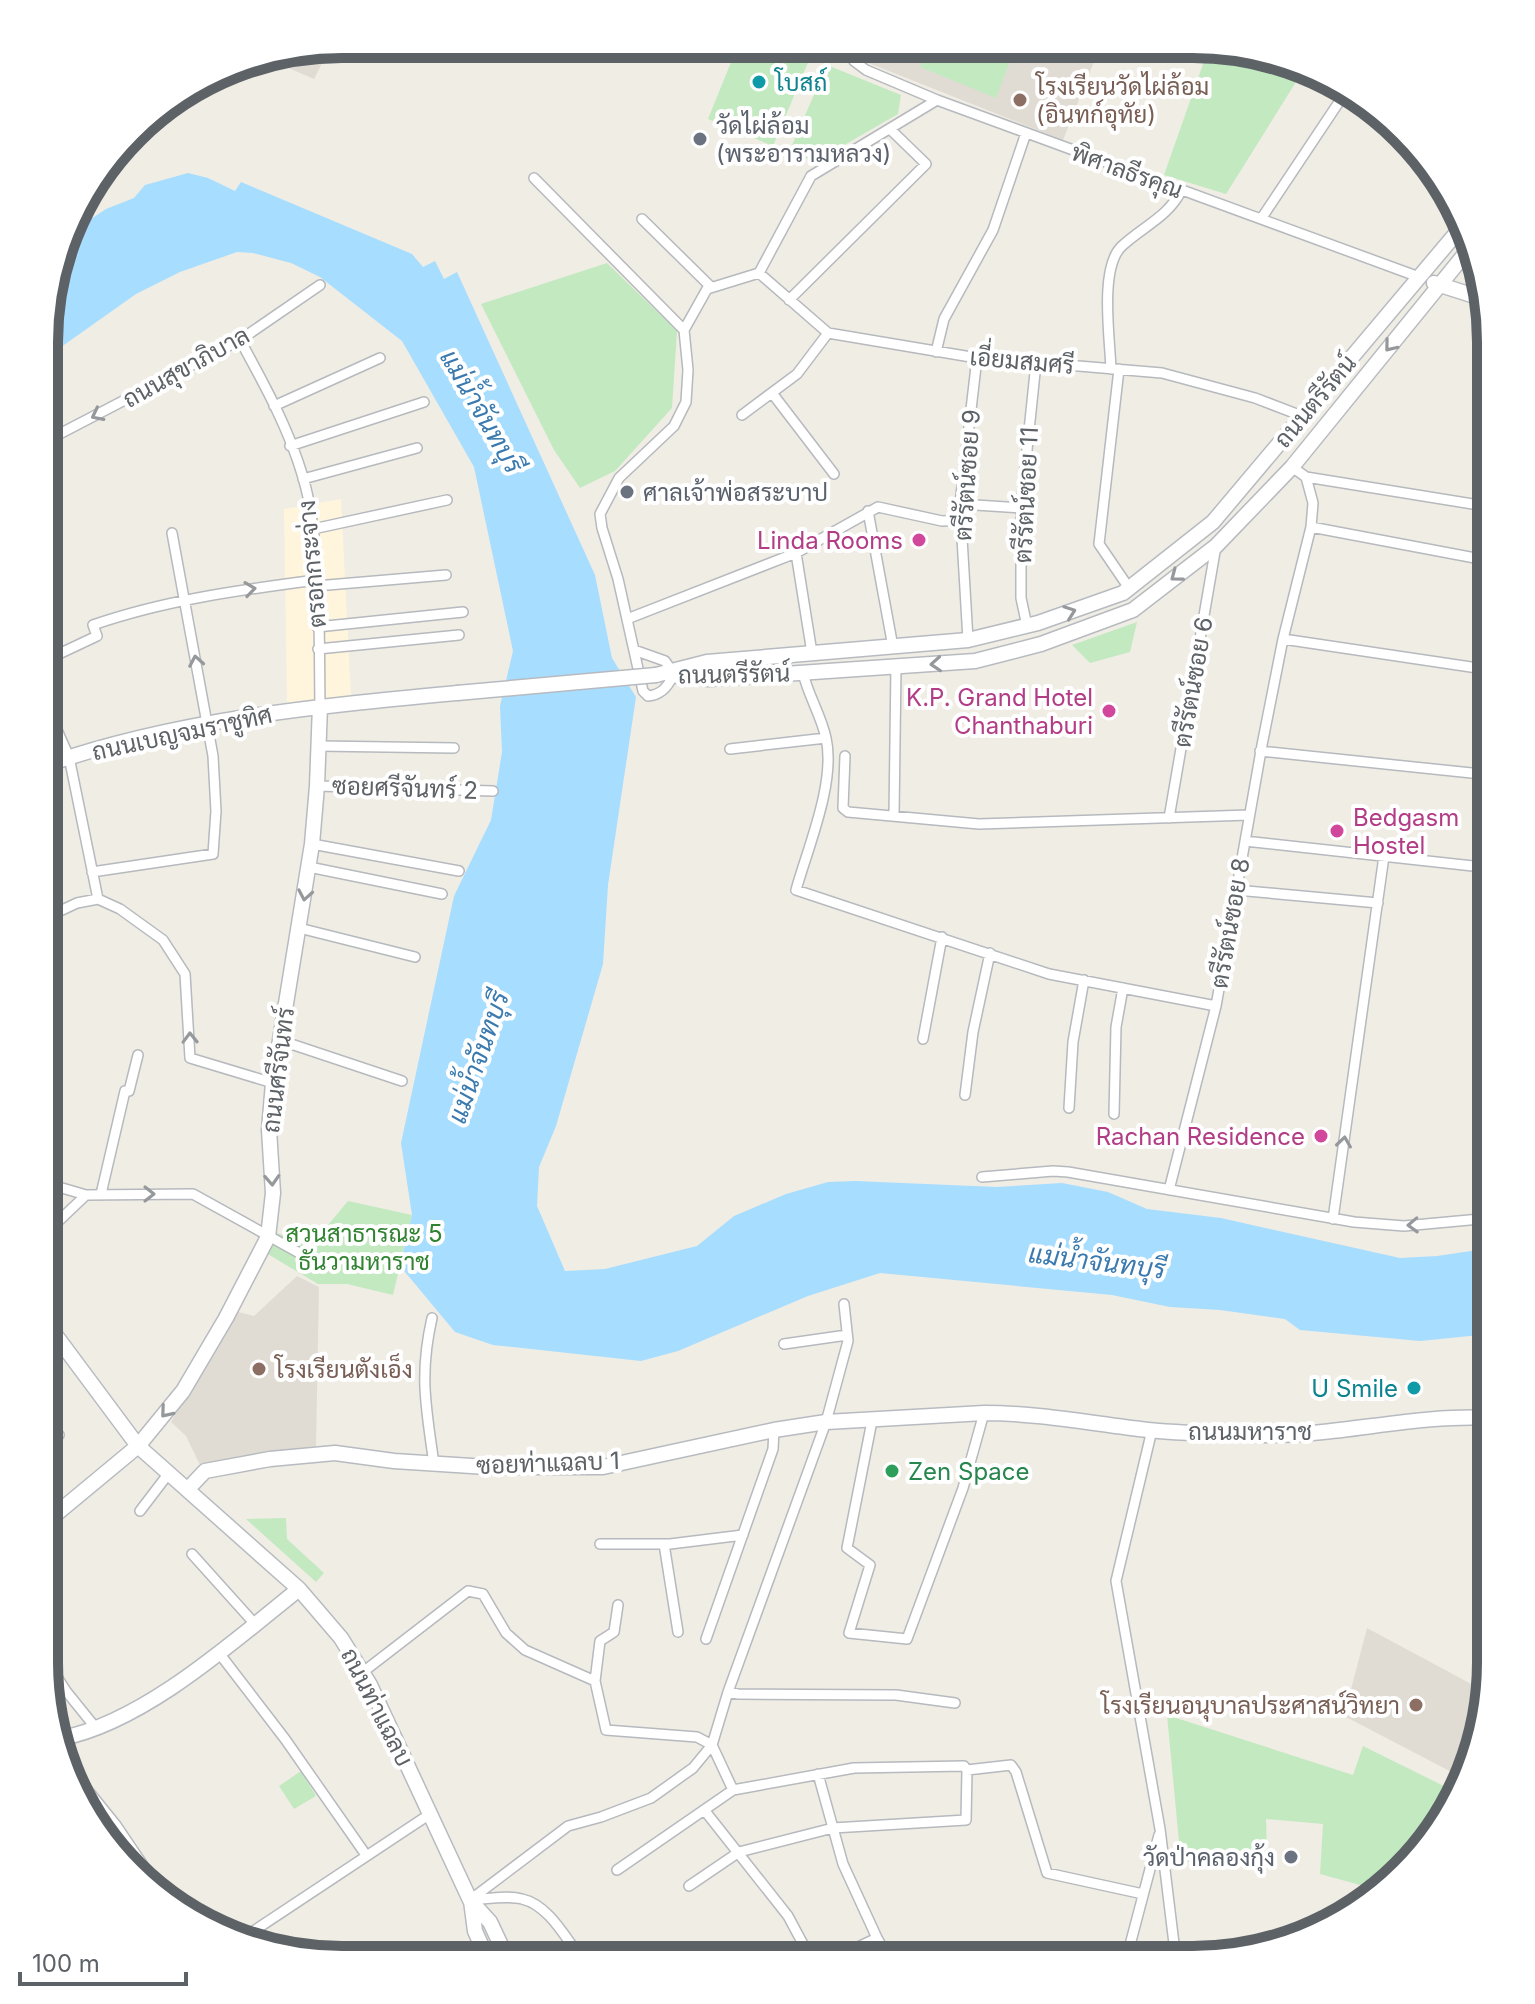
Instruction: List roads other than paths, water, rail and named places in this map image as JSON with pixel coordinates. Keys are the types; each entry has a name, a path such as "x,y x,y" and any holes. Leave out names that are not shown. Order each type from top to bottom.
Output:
{"main road":[{"name":"ถนนตรีรัตน์","path":"320,706 666,674 707,662 968,640 1027,626 1123,593 1213,522 1455,234"},
{"name":"ถนนตรีรัตน์","path":"666,674 709,679 975,661 1041,644 1133,610 1216,546 1292,467 1463,256"},
{"path":"1419,277 1474,296"},
{"name":"ถนนเบญจมราชูทิศ","path":"58,761 206,722 320,706"},
{"name":"ถนนศรีจันทร์","path":"58,1512 138,1446 183,1391 268,1237 273,1193 269,1130 273,1083 312,844 320,706"},
{"name":"ถนนท่าแฉลบ","path":"58,1338 138,1446 299,1589 341,1638 363,1672 470,1900 475,1931 482,1946"},
{"name":"ซอยท่าแฉลบ 1","path":"188,1489 205,1471 270,1459 335,1453 487,1467 603,1467 774,1430 826,1422 1010,1413"},
{"name":"ถนนมหาราช","path":"1010,1413 1152,1430 1267,1435 1312,1433 1455,1416 1476,1417"},
{"path":"68,1736 145,1703 219,1653 299,1589"},
{"name":"ถนนท่าแฉลบ","path":"470,1900 490,1922 501,1946"}],"street":[{"name":"พิศาลธีรคุณ","path":"854,58 866,70 937,100 1419,277"},
{"path":"634,650 665,661 663,691 651,696 645,694 634,650 616,571 600,514 619,478 681,417 688,385 684,330 707,289 759,273 811,176 937,100"},
{"path":"1261,219 1341,100"},
{"path":"789,300 926,164 890,129"},
{"path":"936,352 944,319 993,230 1026,133"},
{"path":"534,178 684,330"},
{"path":"1129,588 1099,544 1115,369 1110,265 1122,246 1172,207 1181,191"},
{"path":"642,219 711,287"},
{"path":"742,415 797,374 828,333 759,273"},
{"name":"ถนนสุขาภิบาล","path":"58,435 240,340 320,285"},
{"name":"เอี่ยมสมศรี","path":"828,333 977,358 1162,373 1255,398 1302,416"},
{"name":"ตรอกกระจ่าง","path":"240,340 274,406 303,479 313,529 320,706"},
{"path":"274,406 380,358"},
{"name":"ตรีรัตน์ซอย 9","path":"968,640 960,504 977,358"},
{"name":"ตรีรัตน์ซอย 11","path":"1027,626 1021,598 1021,508 1036,363"},
{"path":"772,393 834,474"},
{"path":"290,446 424,402"},
{"path":"303,479 417,448"},
{"path":"1292,467 1306,477 1477,505"},
{"name":"ตรีรัตน์ซอย 8","path":"826,738 826,782 796,890 1049,974 1216,1006 1260,751 1283,639 1311,527 1313,503 1306,477"},
{"path":"313,529 447,500"},
{"path":"960,504 1021,508"},
{"path":"627,619 796,553 878,507 942,521 961,520"},
{"path":"868,511 893,647"},
{"path":"1311,527 1477,558"},
{"path":"92,872 213,854 216,786 213,756 172,533"},
{"name":"ตรีรัตน์ซอย 6","path":"1169,818 1216,546"},
{"path":"796,553 812,653"},
{"path":"58,654 97,636 93,625 185,600 316,583 446,575"},
{"path":"317,627 463,612"},
{"path":"318,649 459,635"},
{"path":"1283,639 1477,668"},
{"path":"894,815 896,667"},
{"path":"730,749 826,738 803,673"},
{"path":"58,732 69,757 98,899"},
{"path":"319,746 454,748"},
{"path":"1260,751 1477,774"},
{"path":"845,756 845,811 979,824 1249,815"},
{"name":"ซอยศรีจันทร์ 2","path":"317,786 493,791"},
{"path":"1245,841 1473,866"},
{"path":"312,844 459,871"},
{"path":"1333,1219 1384,856"},
{"path":"309,867 442,894"},
{"path":"1236,890 1378,903"},
{"path":"58,912 77,903 98,899 120,909 163,940 185,974 190,1058 273,1083"},
{"path":"299,928 415,957"},
{"path":"923,1039 942,937"},
{"path":"965,1095 973,1032 990,953"},
{"path":"1069,1108 1073,1042 1084,980"},
{"path":"1114,1114 1116,1027 1123,988"},
{"path":"1169,1190 1216,1006"},
{"path":"279,1040 402,1081"},
{"path":"101,1194 125,1091 129,1091 138,1055"},
{"path":"982,1177 1053,1171 1333,1219 1404,1226 1476,1219"},
{"path":"58,1187 86,1195 193,1194 312,1260"},
{"path":"58,1222 86,1195"},
{"path":"470,1900 568,1826 651,1798 693,1768 712,1745 728,1692 826,1422 848,1341 844,1304"},
{"path":"432,1318 423,1370 434,1464"},
{"path":"784,1344 847,1335"},
{"path":"872,1421 847,1548 870,1565 849,1633 907,1639 963,1488 984,1413"},
{"path":"706,1639 773,1449 774,1430"},
{"path":"1152,1430 1116,1581 1160,1829 1174,1946"},
{"path":"140,1511 169,1473"},
{"path":"600,1544 664,1544 743,1535"},
{"path":"664,1544 678,1632"},
{"path":"192,1554 255,1624"},
{"path":"363,1672 468,1591 483,1594 506,1633 525,1650 595,1681"},
{"path":"618,1605 616,1629 613,1634 601,1639 598,1646 595,1681 606,1730 697,1737 712,1745 733,1790"},
{"path":"219,1653 285,1739 366,1855"},
{"path":"59,1680 95,1727"},
{"path":"728,1692 896,1695 955,1703"},
{"path":"967,1770 1011,1765 1016,1772 1047,1873 1143,1894"},
{"path":"617,1870 733,1790 854,1768 964,1766 967,1770 966,1820 833,1828 739,1852 689,1886"},
{"path":"818,1774 843,1864 882,1946"},
{"path":"89,1792 143,1865"},
{"path":"705,1811 788,1916 804,1946"},
{"path":"253,1931 430,1814"},
{"path":"1130,1946 1160,1829"},
{"path":"470,1900 519,1898 531,1902 546,1913 572,1946"},
{"path":"860,1946 877,1938"}],"water":[{"name":"แม่น้ำจันทบุรี","path":"188,173 208,178 235,191 241,182 412,254 423,267 435,261 444,279 457,272 595,575 612,658 636,697 608,885 603,964 556,1126 539,1167 537,1206 565,1271 605,1269 697,1246 734,1216 786,1194 828,1182 997,1187 1062,1183 1108,1192 1147,1209 1221,1218 1400,1258 1476,1250 1476,1335 1420,1341 1300,1330 1285,1319 1170,1307 1112,1295 880,1273 808,1296 678,1351 641,1361 493,1345 455,1332 400,1266 412,1215 401,1143 454,896 491,820 502,752 500,706 513,651 474,467 402,341 320,277 291,263 237,252 180,272 136,294 58,349 63,286 84,224 106,209 134,198 145,185"}],"place":[{"name":"โบสถ์","path":"759,82"},
{"name":"โรงเรียนวัดไผ่ล้อม (อินทก์อุทัย)","path":"1020,100"},
{"name":"วัดไผ่ล้อม (พระอารามหลวง)","path":"700,139"},
{"name":"ศาลเจ้าพ่อสระบาป","path":"627,492"},
{"name":"Linda Rooms","path":"919,540"},
{"name":"K.P. Grand Hotel Chanthaburi","path":"1109,711"},
{"name":"Bedgasm Hostel","path":"1337,831"},
{"name":"Rachan Residence","path":"1321,1136"},
{"name":"โรงเรียนตังเอ็ง","path":"259,1369"},
{"name":"U Smile","path":"1414,1388"},
{"name":"Zen Space","path":"892,1471"},
{"name":"โรงเรียนอนุบาลประศาสน์วิทยา","path":"1416,1705"},
{"name":"วัดป่าคลองกุ้ง","path":"1291,1857"}],"park label":[{"name":"สวนสาธารณะ 5 ธันวามหาราช","path":"364,1247"}]}
